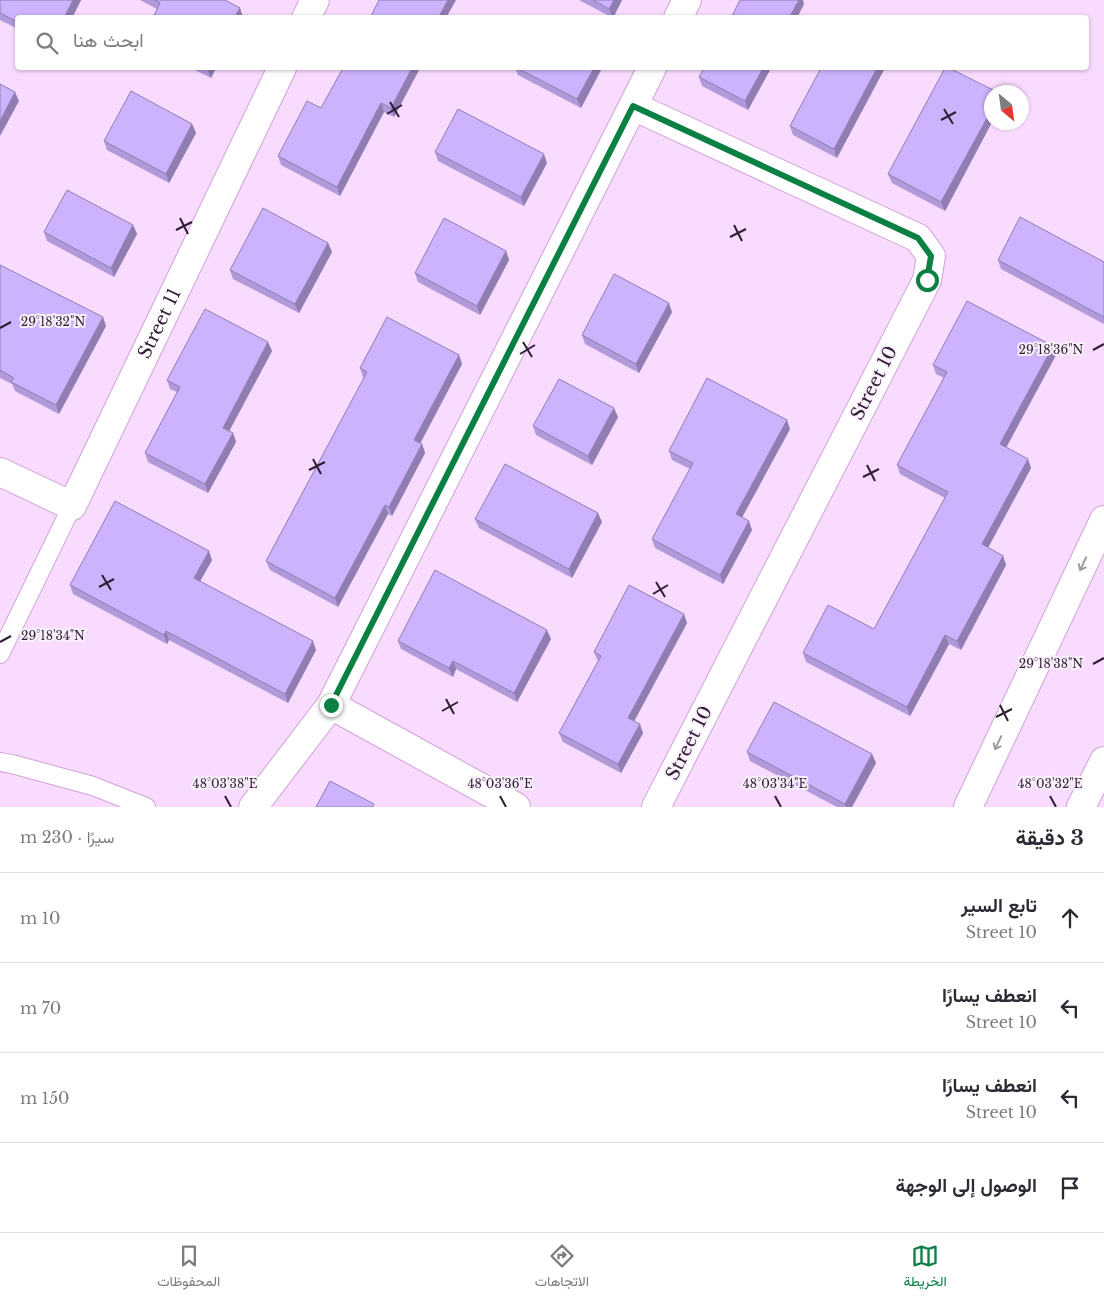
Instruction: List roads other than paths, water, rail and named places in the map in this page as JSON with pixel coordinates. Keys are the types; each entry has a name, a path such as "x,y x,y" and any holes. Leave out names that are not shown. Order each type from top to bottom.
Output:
{"street":[{"path":"308,15 315,0"},
{"path":"680,15 687,0"},
{"name":"Street 11","path":"72,506 281,70"},
{"path":"253,807 331,705 651,70"},
{"name":"Street 10","path":"633,106 918,238 931,256 927,280 656,807"},
{"path":"0,472 72,506"},
{"path":"968,807 1104,520"},
{"path":"331,705 516,807"},
{"path":"1081,807 1104,761"}],"lane":[{"path":"0,654 72,506"},
{"path":"0,762 93,786 146,807"}]}
